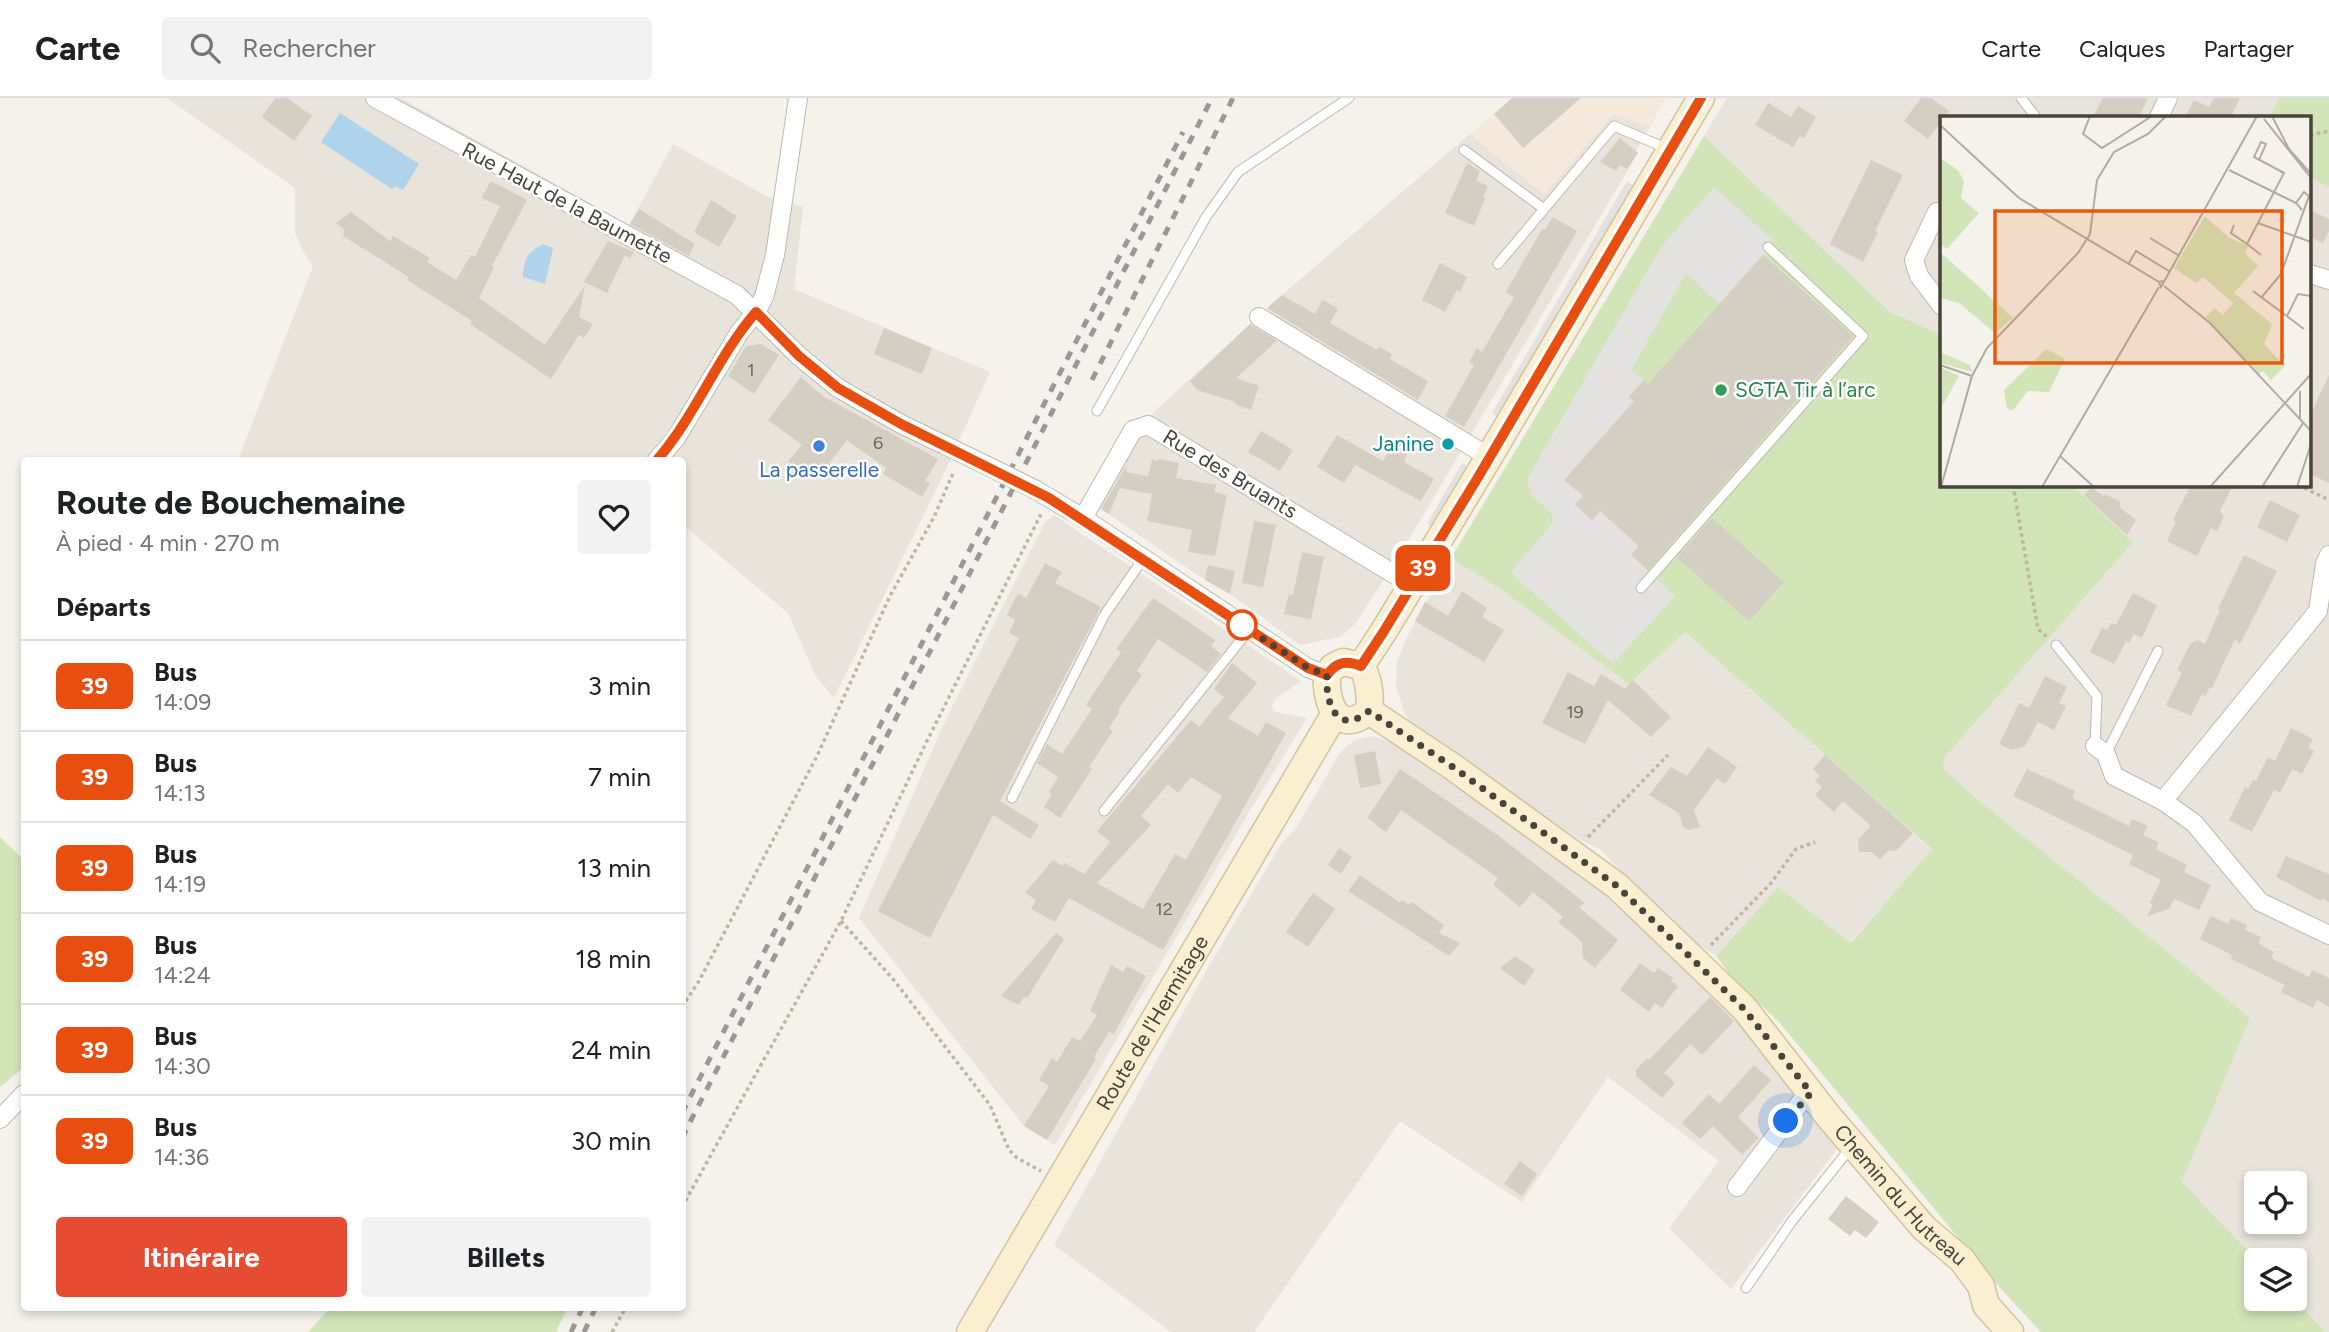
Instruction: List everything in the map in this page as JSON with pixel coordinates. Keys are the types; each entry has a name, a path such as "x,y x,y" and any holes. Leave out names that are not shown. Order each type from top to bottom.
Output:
{"street":[{"name":"Rue Haut de la Baumette","path":"375,98 737,295 756,312"},
{"path":"660,457 676,438 739,333 756,312 768,287 798,98"},
{"path":"1361,666 1489,457 1701,98"},
{"path":"2159,116 2168,98"},
{"path":"1937,212 1914,260 1919,275 1940,303"},
{"path":"2312,275 2329,280"},
{"path":"756,312 799,356 838,388 901,424 1043,494 1308,668 1327,675"},
{"path":"1259,317 1489,457"},
{"name":"Rue des Bruants","path":"1083,518 1133,430 1148,425 1412,585"},
{"path":"2163,801 2318,611 2325,564 2329,555"},
{"path":"1343,662 1361,666 1365,672 1371,700 1369,711 1362,717 1343,719 1335,715 1330,708 1327,675 1333,667 1343,662"},
{"name":"Chemin du Hutreau","path":"1369,711 1453,767 1617,886 1744,1009 1924,1228 1962,1260 1981,1286 1986,1305 2010,1332"},
{"name":"Route de l'Hermitage","path":"971,1332 1335,715"},
{"path":"2101,750 2114,776 2163,801 2193,822 2260,902 2329,935"},
{"path":"1737,1187 1803,1099 1811,1093"},
{"path":"0,1119 21,1097"}],"lane":[{"path":"1097,411 1206,217 1238,172 1349,98"},
{"path":"2021,98 2035,116"},
{"path":"1498,264 1614,126 1670,150"},
{"path":"1464,150 1544,209"},
{"path":"1641,588 1863,336 1768,247"},
{"path":"1012,799 1105,614 1143,559"},
{"path":"1104,811 1250,630"},
{"path":"2056,645 2097,696 2101,750"},
{"path":"2101,750 2158,651"},
{"path":"1746,1287 1792,1221 1853,1144"}],"path":[{"path":"686,1001 817,756 890,596 934,517 962,453"},
{"path":"2013,486 2038,629 2056,645"},
{"path":"2300,486 2329,500"},
{"path":"686,1200 841,921 1043,494"},
{"path":"1572,854 1668,755"},
{"path":"1694,961 1772,883 1796,849 1815,842"},
{"path":"841,921 893,979 990,1105 1010,1150 1017,1158 1059,1181"},
{"path":"612,1332 624,1311"}],"shaded area":[{"path":"167,98 401,98 629,225 673,144 768,197 803,207 794,289 990,372 949,463 834,698 816,677 788,613 686,528 686,457 239,457 313,266 302,250 295,232 295,188"},
{"path":"1512,98 1666,98 1650,127 1612,114 1544,194 1470,134"},
{"path":"1727,98 2329,98 2329,1332 2306,1311 2307,1248 2245,1248 2182,1182 2249,1018 1977,799 1943,768 1945,757 2133,542 2073,486 2312,486 2312,116 1940,116 1940,334 1890,312 1704,136"},
{"path":"1613,114 1650,127 1636,151 1638,153 1396,561 1355,624 1340,637 1300,645 1230,594 1095,505 1155,411 1282,295 1470,134 1544,194"},
{"path":"1627,181 1633,185 1498,417 1492,413"},
{"path":"1714,187 1773,240 1719,304 1686,273 1631,370 1644,380 1629,397 1634,401 1583,496 1575,504 1592,520 1600,511 1639,546 1632,556 1675,596 1613,664 1511,573 1553,522 1552,514 1531,495 1527,479 1661,247"},
{"path":"1462,463 1468,466 1433,527 1427,524"},
{"path":"1054,515 1301,681 1274,700 1272,707 1276,712 1307,718 1055,1145 1024,1126 859,918 946,719 1045,522"},
{"path":"1451,558 1500,589 1629,684 1685,632 1932,850 1850,943 1778,887 1716,956 1679,932 1600,849 1580,840 1413,725 1405,714 1396,687 1397,662 1407,637"},
{"path":"1373,736 1392,743 1553,853 1647,927 1741,1025 1837,1149 1731,1289 1669,1228 1719,1161 1608,1077 1522,1202 1400,1121 1254,1332 1171,1332 1054,1245 1209,966 1281,844 1296,828 1341,751 1355,740"}],"green space":[{"path":"2279,98 2329,98 2329,187 2312,179 2312,116 2270,116"},
{"path":"1704,136 1890,312 1940,334 1940,486 2073,486 2133,542 1945,757 1943,768 1977,799 2250,1018 2182,1182 2245,1248 2244,1311 2306,1311 2326,1332 2041,1332 2001,1289 1778,1021 1734,980 1716,956 1778,887 1851,943 1932,849 1685,632 1629,684 1500,589 1451,558"},
{"path":"0,837 21,857 21,1070 0,1087"},
{"path":"327,1311 566,1311 556,1332 308,1332"}],"water":[{"path":"340,113 419,164 403,190 396,186 392,189 321,142"},
{"path":"543,244 553,248 545,284 523,277 527,257"}],"building":[{"path":"275,98 287,98 312,116 294,141 262,117"},
{"path":"1512,98 1581,98 1523,148 1494,114"},
{"path":"1921,98 1931,98 1949,111 1945,116 1940,116 1940,123 1928,139 1904,121"},
{"path":"2103,98 2148,98 2139,116 2094,116"},
{"path":"2214,98 2240,98 2231,116 2186,116 2194,100 2209,107"},
{"path":"1768,103 1791,117 1798,106 1816,117 1804,138 1800,136 1793,147 1755,125"},
{"path":"1620,138 1638,153 1627,169 1620,165 1616,171 1600,162"},
{"path":"1871,160 1903,175 1863,262 1830,244"},
{"path":"1467,163 1480,171 1476,181 1488,186 1474,226 1445,213"},
{"path":"491,181 527,200 492,266 494,267 479,298 545,345 585,285 579,317 593,324 584,338 579,335 551,379 470,324 472,321 407,280 409,277 343,236 345,230 336,223 351,212 390,241 393,236 430,258 427,262 456,280 471,255 475,257 500,206 481,198"},
{"path":"711,200 737,216 719,247 694,232"},
{"path":"639,209 695,244 689,256 630,224"},
{"path":"2312,211 2329,219 2329,231 2323,243 2312,238"},
{"path":"1553,217 1577,231 1464,427 1445,416 1474,365 1469,362 1477,348 1482,352 1514,297 1506,292 1542,229 1545,230"},
{"path":"608,241 634,252 630,258 625,255 607,293 584,282"},
{"path":"1763,255 1853,336 1648,570 1631,555 1639,546 1600,511 1592,520 1575,505 1583,496 1564,480 1634,401 1629,397 1644,380 1648,384"},
{"path":"1440,263 1467,277 1445,312 1422,300"},
{"path":"1282,295 1315,314 1323,300 1338,309 1330,323 1377,350 1379,347 1392,354 1390,359 1428,381 1418,400 1267,308"},
{"path":"1250,324 1277,341 1236,378 1259,386 1251,410 1197,390 1190,381"},
{"path":"884,328 932,348 922,374 874,354"},
{"path":"761,344 779,355 754,394 728,376 746,346"},
{"path":"2329,375 2329,483 2312,475 2312,412"},
{"path":"801,377 823,396 938,459 925,481 930,483 922,497 883,474 886,468 847,440 818,478 811,472 808,477 788,462 802,445 768,420"},
{"path":"1261,431 1293,450 1280,471 1248,452"},
{"path":"1337,435 1383,461 1392,445 1408,452 1404,462 1434,479 1421,501 1355,465 1344,483 1317,467"},
{"path":"1152,460 1179,463 1176,478 1216,485 1214,492 1227,495 1215,556 1188,552 1192,530 1147,521 1152,494 1120,488 1109,514 1101,509 1125,468 1126,472 1148,476"},
{"path":"2190,486 2232,486 2220,511 2224,517 2217,531 2211,528 2197,556 2167,541 2176,522 2173,520"},
{"path":"2091,487 2104,496 2105,494 2121,502 2119,507 2136,520 2127,535 2084,495"},
{"path":"2270,500 2300,515 2287,542 2257,527"},
{"path":"1712,518 1784,582 1749,621 1677,558"},
{"path":"1254,521 1276,525 1263,587 1242,583"},
{"path":"1302,552 1324,557 1311,619 1284,614 1289,594 1293,595"},
{"path":"2244,555 2277,571 2240,644 2235,639 2212,688 2210,687 2205,696 2202,694 2191,716 2166,705 2182,673 2177,670 2191,643 2198,640 2205,644 2220,610 2218,609"},
{"path":"1045,563 1062,572 1055,583 1101,607 1000,801 1039,825 1030,839 993,815 930,938 878,911 1019,638 1009,633 1015,620 1007,615 1018,593 1026,598"},
{"path":"1208,565 1235,571 1230,594 1205,580"},
{"path":"1462,591 1487,608 1482,617 1504,630 1484,662 1415,621 1425,602 1448,616"},
{"path":"2133,593 2157,605 2142,638 2134,634 2129,643 2126,641 2114,664 2090,652 2102,628 2107,630 2111,623 2116,625"},
{"path":"1153,598 1215,640 1211,646 1221,654 1207,672 1158,639 1137,671 1142,675 1109,728 1113,731 1060,818 1044,807 1058,777 1037,763 1047,744 1062,754 1092,709 1086,705 1121,652 1116,649"},
{"path":"1232,663 1257,683 1228,718 1258,736 1266,722 1286,733 1163,950 1069,898 1055,922 1031,909 1036,900 1025,893 1053,860 1084,874 1110,842 1097,831 1191,720 1199,727 1224,697 1214,689","holes":["1191,777 1222,796 1186,860 1175,854 1143,909 1097,883 1151,825 1141,816 1168,784 1178,793"]},
{"path":"1568,672 1594,686 1601,674 1625,689 1633,680 1671,717 1651,737 1608,700 1585,744 1542,723"},
{"path":"2045,676 2067,687 2059,703 2066,706 2054,730 2038,722 2025,746 2012,750 1999,744 2019,703 2029,708"},
{"path":"2291,728 2313,739 2308,748 2314,751 2302,774 2292,769 2280,793 2274,790 2252,832 2229,820 2245,787 2248,789 2253,780 2256,781 2268,757 2275,761"},
{"path":"1708,747 1737,767 1725,784 1717,778 1694,810 1700,827 1689,830 1683,827 1679,813 1649,795 1671,767 1687,776"},
{"path":"1375,751 1381,784 1360,788 1354,755"},
{"path":"1825,755 1913,833 1897,850 1888,851 1880,859 1871,852 1859,852 1858,840 1871,826 1843,801 1834,812 1815,795 1822,787 1815,781 1820,776 1813,769"},
{"path":"1400,769 1499,836 1585,903 1579,907 1618,940 1595,968 1583,958 1582,942 1558,922 1563,917 1533,892 1520,907 1493,885 1498,878 1401,810 1386,832 1367,818"},
{"path":"2027,769 2075,791 2072,798 2129,826 2132,819 2148,826 2143,835 2159,842 2156,849 2187,865 2184,872 2211,885 2199,910 2174,899 2169,909 2147,916 2161,880 2129,864 2133,855 2013,796"},
{"path":"1339,848 1352,857 1341,874 1328,865"},
{"path":"2286,856 2329,874 2329,902 2322,898 2321,901 2276,877"},
{"path":"1360,875 1400,903 1402,900 1409,905 1412,902 1444,925 1439,933 1460,943 1449,956 1348,891"},
{"path":"1313,893 1335,909 1308,947 1286,932"},
{"path":"2211,916 2228,924 2231,918 2247,925 2245,930 2261,937 2258,943 2274,952 2271,958 2309,977 2312,970 2329,978 2329,1007 2317,1000 2313,1008 2281,992 2285,985 2231,959 2232,955 2200,939"},
{"path":"1056,933 1064,939 1027,998 1024,997 1019,1005 1001,996"},
{"path":"1515,956 1535,970 1524,986 1500,968"},
{"path":"1640,963 1654,973 1658,968 1673,978 1671,981 1678,986 1662,1008 1655,1003 1649,1012 1620,990"},
{"path":"1111,965 1123,972 1127,966 1146,976 1114,1034 1109,1032 1094,1057 1096,1059 1047,1140 1024,1126 1049,1086 1039,1080 1052,1058 1057,1062 1072,1037 1080,1041 1097,1015 1090,1011"},
{"path":"1710,997 1734,1021 1702,1055 1690,1044 1664,1073 1675,1083 1662,1098 1636,1076 1636,1070"},
{"path":"1754,1065 1771,1080 1738,1117 1759,1138 1742,1155 1713,1126 1700,1139 1682,1123 1709,1094 1719,1104"},
{"path":"1520,1161 1537,1174 1522,1196 1504,1184"},
{"path":"1846,1196 1879,1222 1866,1238 1855,1230 1850,1236 1828,1219"}],"railway":[{"path":"686,1130 1212,98"},
{"path":"1092,380 1233,98"},
{"path":"686,1105 1183,132"},
{"path":"571,1332 581,1311"},
{"path":"584,1332 594,1311"}],"bus line":[{"name":"39","path":"660,457 676,438 739,333 756,312 799,356 838,388 901,424 1036,490 1083,518 1308,668 1327,675 1333,667 1343,662 1361,666 1477,479 1647,185 1701,98"}],"place":[{"name":"SGTA Tir à l’arc","path":"1721,390"},
{"name":"Janine","path":"1448,444"},
{"name":"La passerelle","path":"819,446"}],"route":[{"path":"1242,625 1308,668 1327,675 1330,708 1335,715 1343,719 1354,719 1369,711 1453,767 1617,886 1744,1009 1811,1093 1786,1121"}]}
